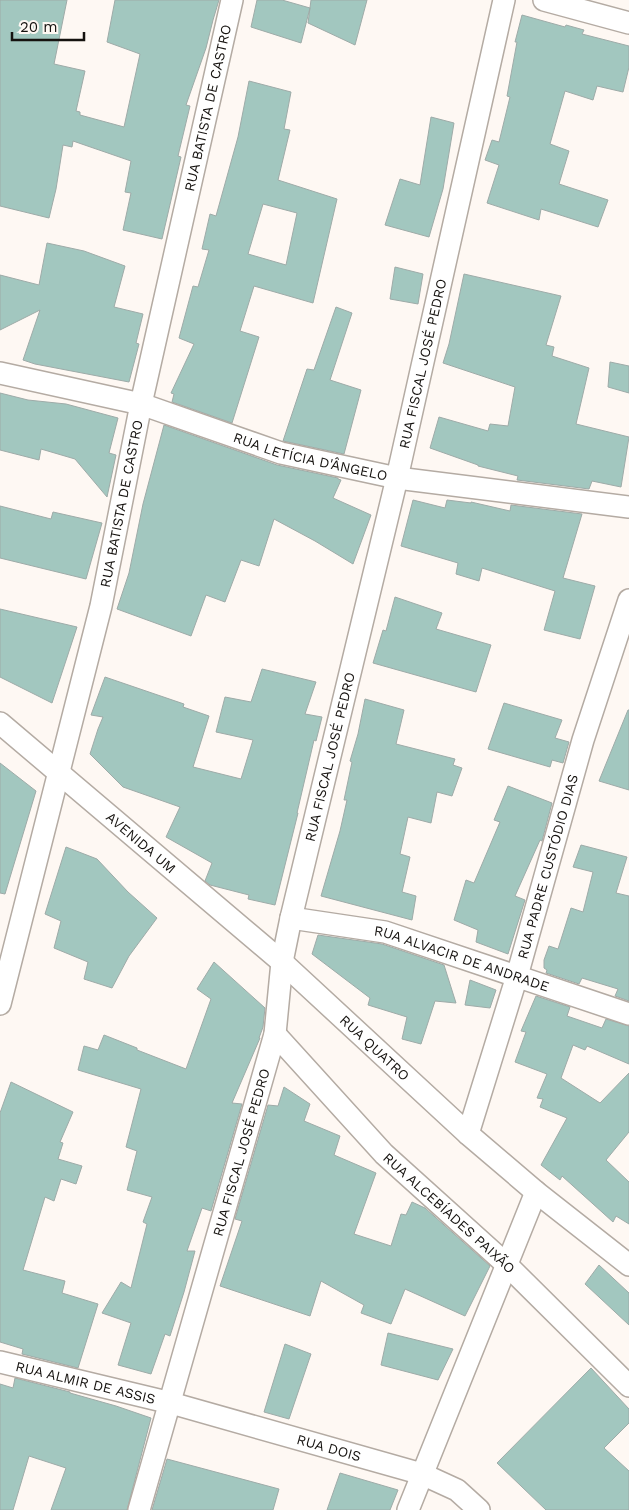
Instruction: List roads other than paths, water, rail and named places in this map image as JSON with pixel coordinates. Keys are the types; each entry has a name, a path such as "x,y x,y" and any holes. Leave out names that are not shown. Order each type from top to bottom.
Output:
{"street":[{"name":"RUA BATISTA DE CASTRO","path":"0,1004 101,606 141,404 232,0"},
{"name":"RUA FISCAL JOSÉ PEDRO","path":"139,1510 171,1404 275,1034 282,962 291,918 397,478 504,0"},
{"path":"544,0 629,23"},
{"name":"RUA LETÍCIA D'ÂNGELO","path":"0,373 141,404 281,453 397,478 629,507"},
{"name":"RUA PADRE CUSTÓDIO DIAS","path":"468,1134 517,976 583,740 629,600"},
{"name":"AVENIDA UM","path":"0,723 282,962"},
{"name":"RUA ALVACIR DE ANDRADE","path":"291,918 385,932 629,1014"},
{"name":"RUA QUATRO","path":"282,962 468,1134 536,1192 629,1265"},
{"name":"RUA ALCEBÍADES PAIXÃO","path":"275,1034 384,1154 506,1264 629,1386"},
{"path":"408,1510 536,1192"},
{"name":"RUA ALMIR DE ASSIS","path":"0,1362 171,1404"},
{"name":"RUA DOIS","path":"171,1404 422,1474 457,1490 479,1510"}]}
